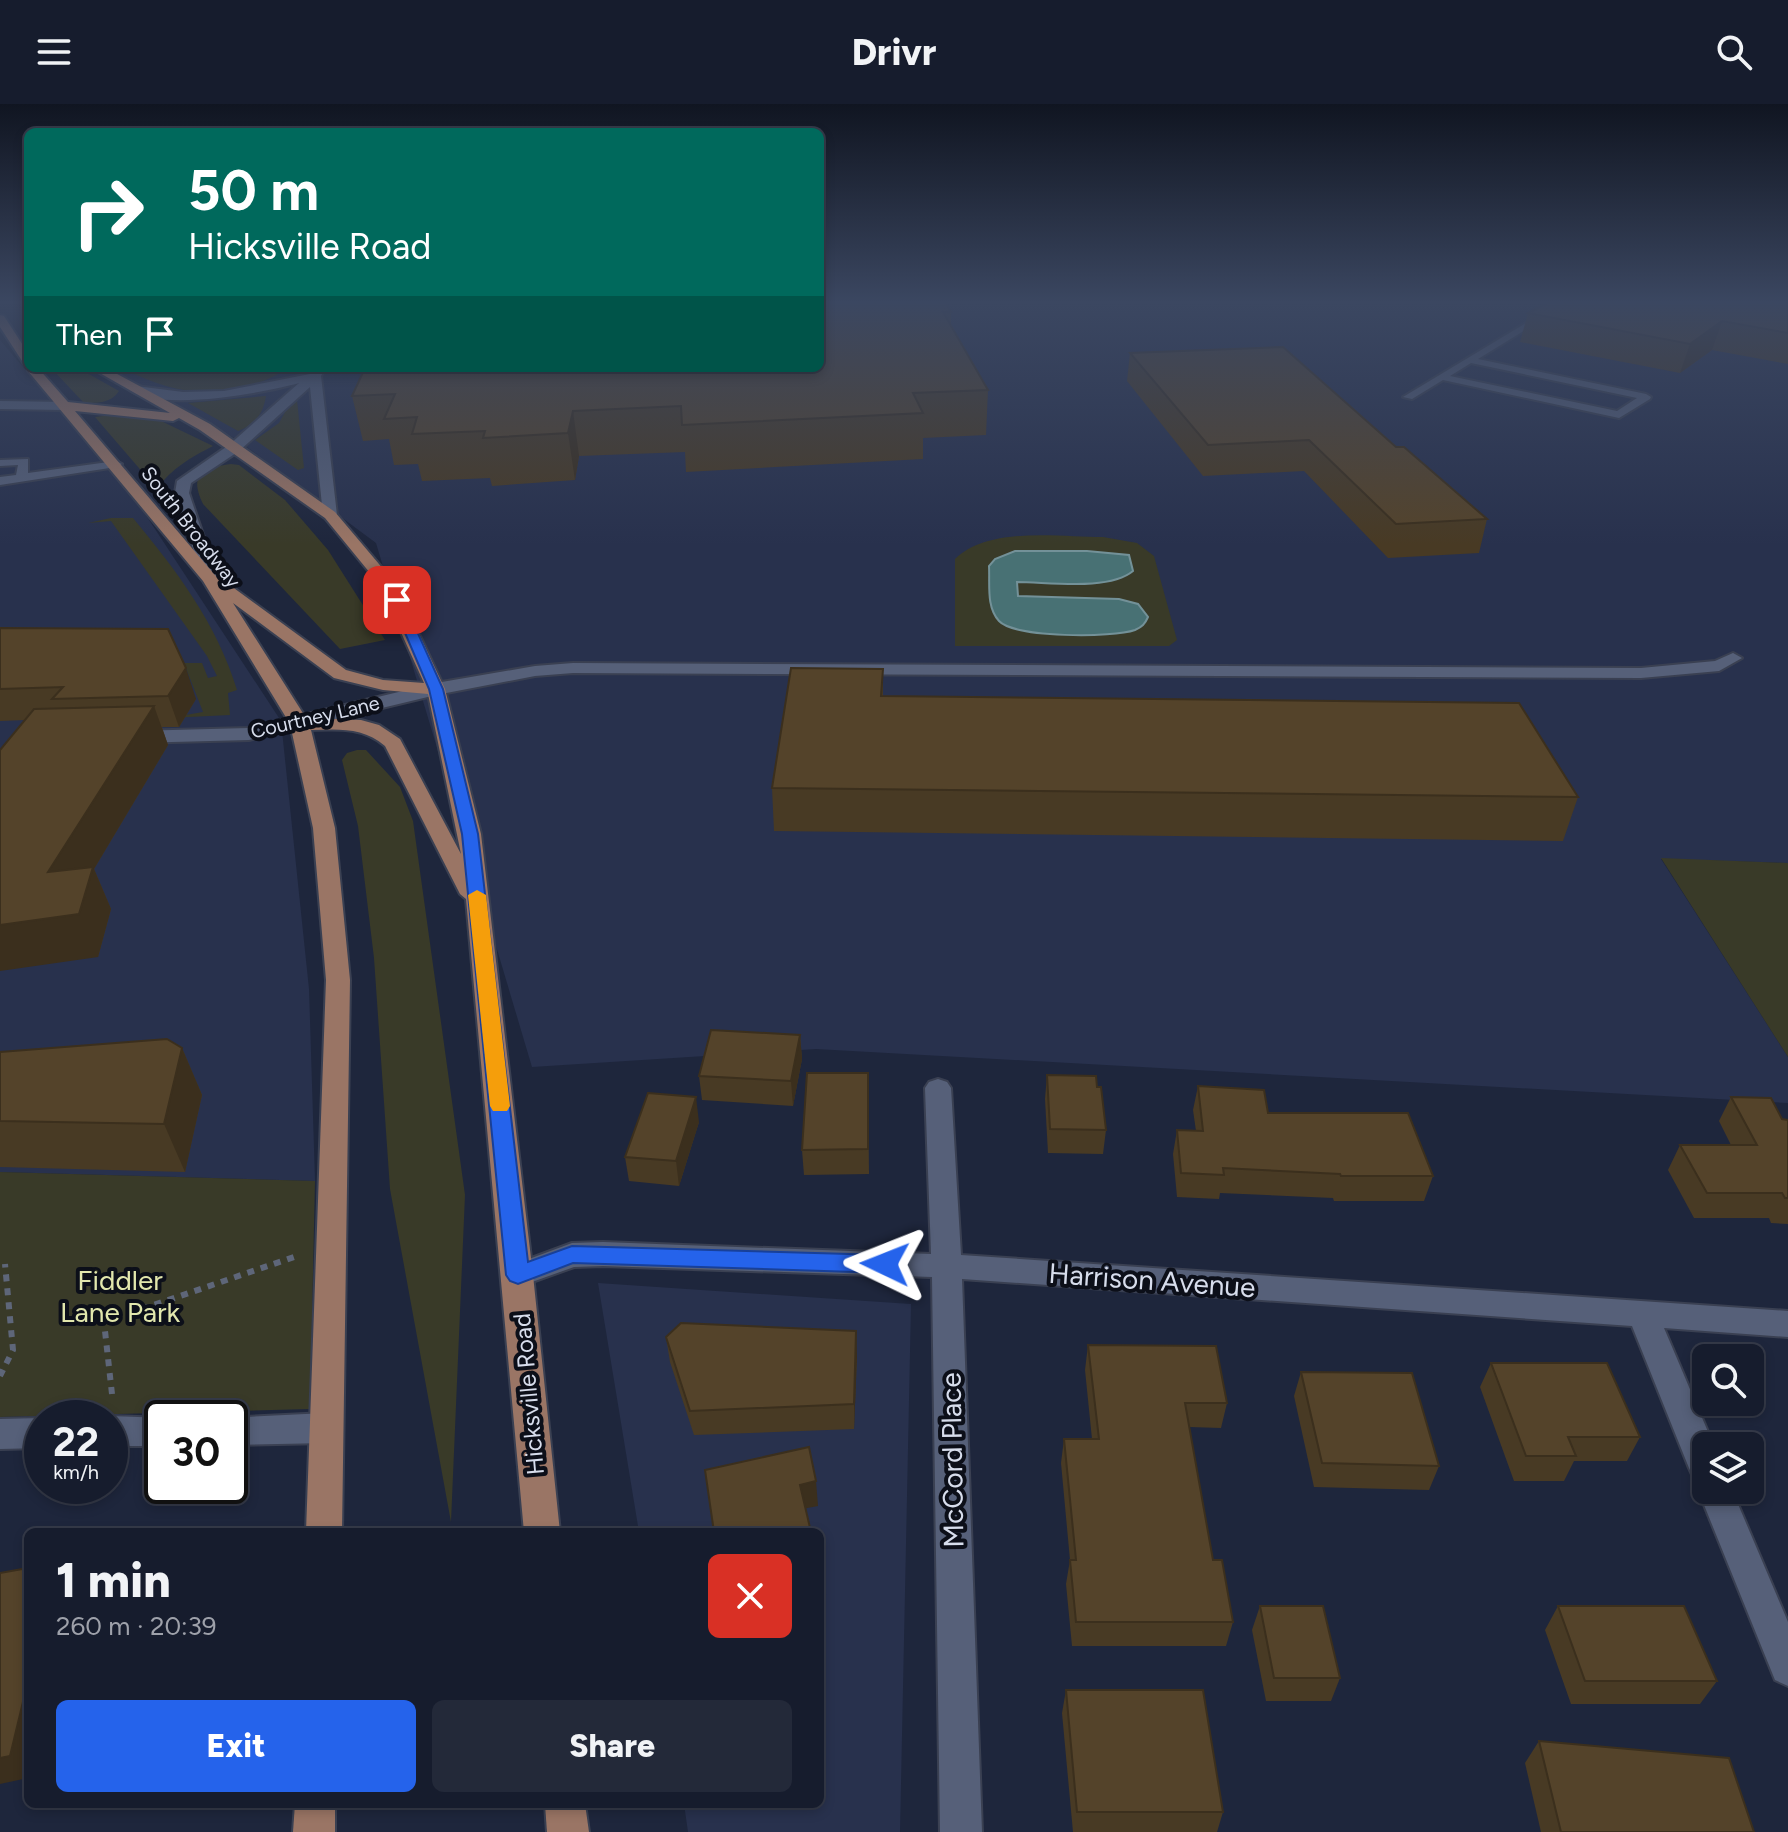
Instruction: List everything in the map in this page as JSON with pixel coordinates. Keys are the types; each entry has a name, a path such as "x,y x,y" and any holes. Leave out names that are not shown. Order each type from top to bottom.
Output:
{"main road":[{"name":"South Broadway","path":"46,384 210,579 300,724"},
{"name":"Hicksville Road","path":"125,384 234,448 330,515 387,583 436,689 470,834 518,1275 542,1528"},
{"path":"66,406 187,419"},
{"path":"210,579 340,674 383,685 436,689"},
{"path":"324,1528 338,980 324,828 300,724 354,724 381,730 393,743 479,910"},
{"path":"314,1832 315,1808"},
{"path":"565,1808 568,1832"}],"street":[{"path":"136,390 188,397 234,396 277,384"},
{"path":"210,579 182,493 184,481 234,448 304,384"},
{"path":"318,384 330,515"},
{"path":"0,405 66,406"},
{"name":"Courtney Lane","path":"121,738 249,734 436,689 535,671 573,668 1641,673 1719,666 1733,658"},
{"name":"McCord Place","path":"938,1088 947,1266 961,1832"},
{"name":"Harrison Avenue","path":"518,1275 572,1255 947,1266 1788,1324"},
{"path":"1643,1314 1692,1434"},
{"path":"248,1430 326,1428"},
{"path":"0,1434 24,1433"},
{"path":"1721,1504 1788,1667"}],"lane":[{"path":"1408,397 1431,384"},
{"path":"1473,384 1619,415 1646,397 1582,384"},
{"path":"0,463 24,461 21,479"},
{"path":"0,481 116,464"}],"path":[{"path":"110,1400 104,1322 333,1244"},
{"path":"0,1376 13,1350 5,1264"}],"shaded area":[{"path":"0,384 37,384 134,497 281,721 309,989 315,1181 0,1172"},
{"path":"137,384 1788,384 1788,863 1661,859 1788,1057 1788,1103 816,1049 532,1067 376,543 236,439"},
{"path":"1015,551 1087,551 1129,555 1133,571 1122,577 1094,583 1017,582 1018,596 1119,599 1138,604 1147,619 1135,630 1107,634 1065,635 1009,627 999,621 992,609 989,566 995,559"},
{"path":"598,1283 911,1304 900,1832 688,1832 685,1808 824,1808 824,1528 638,1528"}],"green space":[{"path":"66,384 106,384 119,391 108,400 84,403"},
{"path":"159,384 257,384 220,392 181,390"},
{"path":"266,396 257,418 238,431 188,403"},
{"path":"297,400 304,468 298,470 255,440 279,423 290,403"},
{"path":"126,413 157,419 213,446 182,464 157,489 95,417"},
{"path":"239,465 285,500 328,550 385,640 340,649 203,504 197,486 200,475 212,468"},
{"path":"111,518 133,518 194,599 229,666 237,690 228,693 230,715 168,718 203,712 184,663 202,663 208,678 217,676 207,656 111,521 88,523"},
{"path":"1045,535 1103,537 1137,543 1154,556 1177,640 1169,646 955,646 955,559 969,549 1005,538"},
{"path":"366,750 400,787 413,821 465,1195 451,1522 390,1189 374,958 358,826 342,760 347,753"},
{"path":"1661,858 1788,863 1788,1057"},
{"name":"Fiddler Lane Park","path":"0,1172 315,1181 310,1409 248,1411 248,1400 144,1400 144,1413 128,1414 128,1400 24,1400 24,1416 0,1417"}],"building":[{"path":"358,384 984,384 988,390 913,393 923,413 682,425 681,406 573,411 568,433 483,438 485,431 412,434 417,417 384,419 395,394 352,396"},
{"path":"1156,384 1324,384 1396,447 1404,447 1487,519 1396,524 1309,440 1208,445"},
{"path":"0,628 168,629 186,668 168,696 52,699 63,687 0,689"},
{"path":"791,668 883,669 881,696 1519,703 1578,797 772,788"},
{"path":"154,706 48,872 93,867 79,914 0,925 0,750 34,709"},
{"path":"711,1030 800,1035 791,1081 699,1076"},
{"path":"167,1039 182,1048 164,1124 0,1121 0,1052"},
{"path":"807,1073 868,1073 868,1149 802,1150"},
{"path":"1047,1075 1096,1076 1097,1087 1101,1087 1106,1130 1050,1129"},
{"path":"1198,1086 1264,1090 1268,1113 1408,1113 1433,1176 1341,1176 1223,1168 1224,1175 1181,1173 1177,1130 1203,1131"},
{"path":"648,1093 696,1097 676,1161 625,1157"},
{"path":"1731,1097 1771,1098 1782,1119 1788,1120 1788,1198 1782,1193 1707,1193 1680,1145 1757,1145"},
{"path":"681,1323 856,1331 854,1404 690,1411 666,1337"},
{"path":"1088,1345 1216,1346 1227,1403 1185,1403 1213,1560 1222,1560 1233,1622 1076,1622 1070,1560 1076,1560 1064,1439 1099,1439"},
{"path":"1491,1363 1607,1363 1640,1437 1568,1437 1576,1456 1526,1456"},
{"path":"1301,1372 1412,1373 1439,1466 1322,1463"},
{"path":"809,1447 816,1481 800,1485 810,1528 713,1528 705,1470"},
{"path":"24,1569 24,1698 10,1756 0,1758 0,1573"},
{"path":"1260,1606 1323,1606 1340,1678 1274,1678"},
{"path":"1558,1606 1684,1606 1717,1681 1585,1681"},
{"path":"1066,1690 1203,1690 1223,1812 1077,1812"},
{"path":"1539,1741 1729,1758 1754,1832 1561,1832"}],"slow traffic":[{"path":"477,895 500,1106"}],"route":[{"path":"397,600 436,689 470,834 518,1275 572,1255 603,1254 885,1264"}]}
